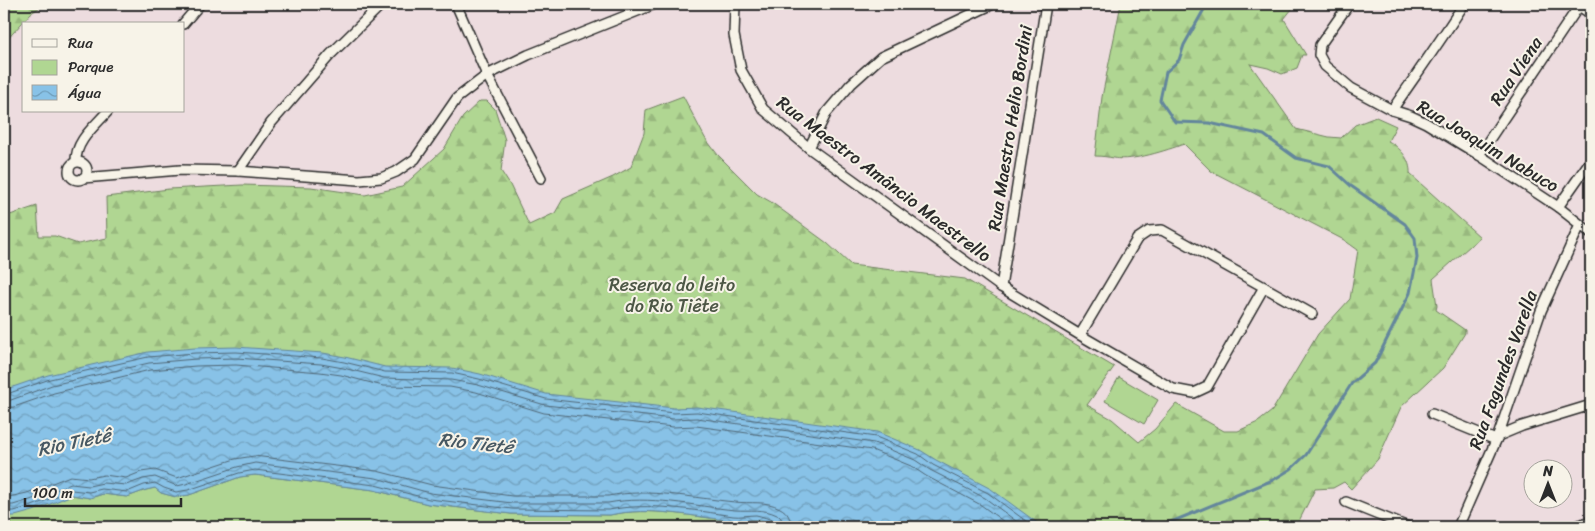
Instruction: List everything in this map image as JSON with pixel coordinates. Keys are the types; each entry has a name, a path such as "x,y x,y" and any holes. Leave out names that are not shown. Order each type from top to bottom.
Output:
{"street":[{"path":"185,22 200,4"},
{"path":"238,171 271,123 331,54 382,4"},
{"path":"456,4 487,74 541,178"},
{"path":"107,112 82,140 77,151 76,162 70,167 70,176 78,180 83,178 180,170 238,171 359,180 380,178 396,172 415,159 457,98 487,74 528,55 655,4"},
{"name":"Rua Maestro Amâncio Maestrello","path":"735,4 734,35 741,70 763,109 809,148 1001,287 1173,389 1194,393 1207,387 1264,287"},
{"path":"809,148 827,112 851,84 881,57 993,4"},
{"name":"Rua Maestro Helio Bordini","path":"1001,287 1046,4"},
{"name":"Rua Joaquim Nabuco","path":"1349,4 1320,46 1319,55 1325,66 1351,88 1392,110 1426,123 1479,155 1558,207 1591,233"},
{"path":"1392,110 1464,4"},
{"path":"1578,5 1591,14"},
{"name":"Rua Viena","path":"1479,155 1578,5"},
{"path":"1558,207 1591,160"},
{"path":"76,162 82,163 86,167 86,173 83,178"},
{"name":"Rua Fagundes Varella","path":"1458,527 1497,438 1541,311 1580,225"},
{"path":"1080,335 1137,239 1148,231 1162,230 1312,314"},
{"path":"1432,414 1497,438 1522,426 1591,405"},
{"path":"1346,502 1408,527"},
{"path":"1573,527 1591,521"}],"green space":[{"path":"4,4 45,4 31,13 4,43"},
{"name":"Reserva do leito do Rio Tiête","path":"1121,4 1296,4 1284,19 1306,55 1302,55 1297,68 1282,74 1268,68 1250,64 1296,129 1341,138 1355,125 1376,117 1396,126 1388,141 1404,154 1409,164 1410,174 1480,237 1433,279 1436,310 1465,330 1465,333 1443,368 1401,407 1378,459 1351,489 1344,482 1333,488 1315,489 1296,527 1014,527 4,408 4,217 37,206 39,236 55,236 78,244 107,238 106,197 169,189 242,185 311,187 365,195 402,187 444,149 463,117 480,101 487,101 495,109 505,140 501,171 510,185 529,225 555,213 563,199 631,167 644,133 646,110 683,96 705,138 718,155 757,194 827,243 851,265 965,279 1114,367 1087,405 1112,419 1139,442 1155,429 1176,404 1224,431 1238,431 1258,422 1272,411 1318,334 1350,299 1358,250 1344,240 1211,171 1184,144 1149,155 1130,158 1121,159 1095,156 1102,97"},
{"path":"1119,377 1158,400 1144,424 1105,401"},
{"path":"255,475 374,490 428,504 511,514 610,515 656,512 734,521 757,520 780,527 4,527 4,516 72,495 90,498 103,494 127,497 155,488 161,493 176,497 189,495 240,477"}],"water":[{"name":"Rio Tietê","path":"236,347 323,353 385,367 452,368 480,374 546,394 674,408 697,407 877,432 920,450 991,489 1043,527 780,527 757,520 734,521 656,512 610,515 511,514 428,504 374,490 255,475 240,477 189,495 176,497 161,493 155,488 127,497 103,494 90,498 72,495 33,511 15,516 4,516 4,390 48,375 148,352"}],"waterway":[{"path":"1159,527 1273,480 1291,469 1306,455 1352,383 1375,363 1410,293 1417,258 1415,238 1405,224 1351,186 1329,166 1296,158 1264,135 1209,123 1175,122 1160,100 1166,72 1179,60 1184,45 1207,4"}]}
